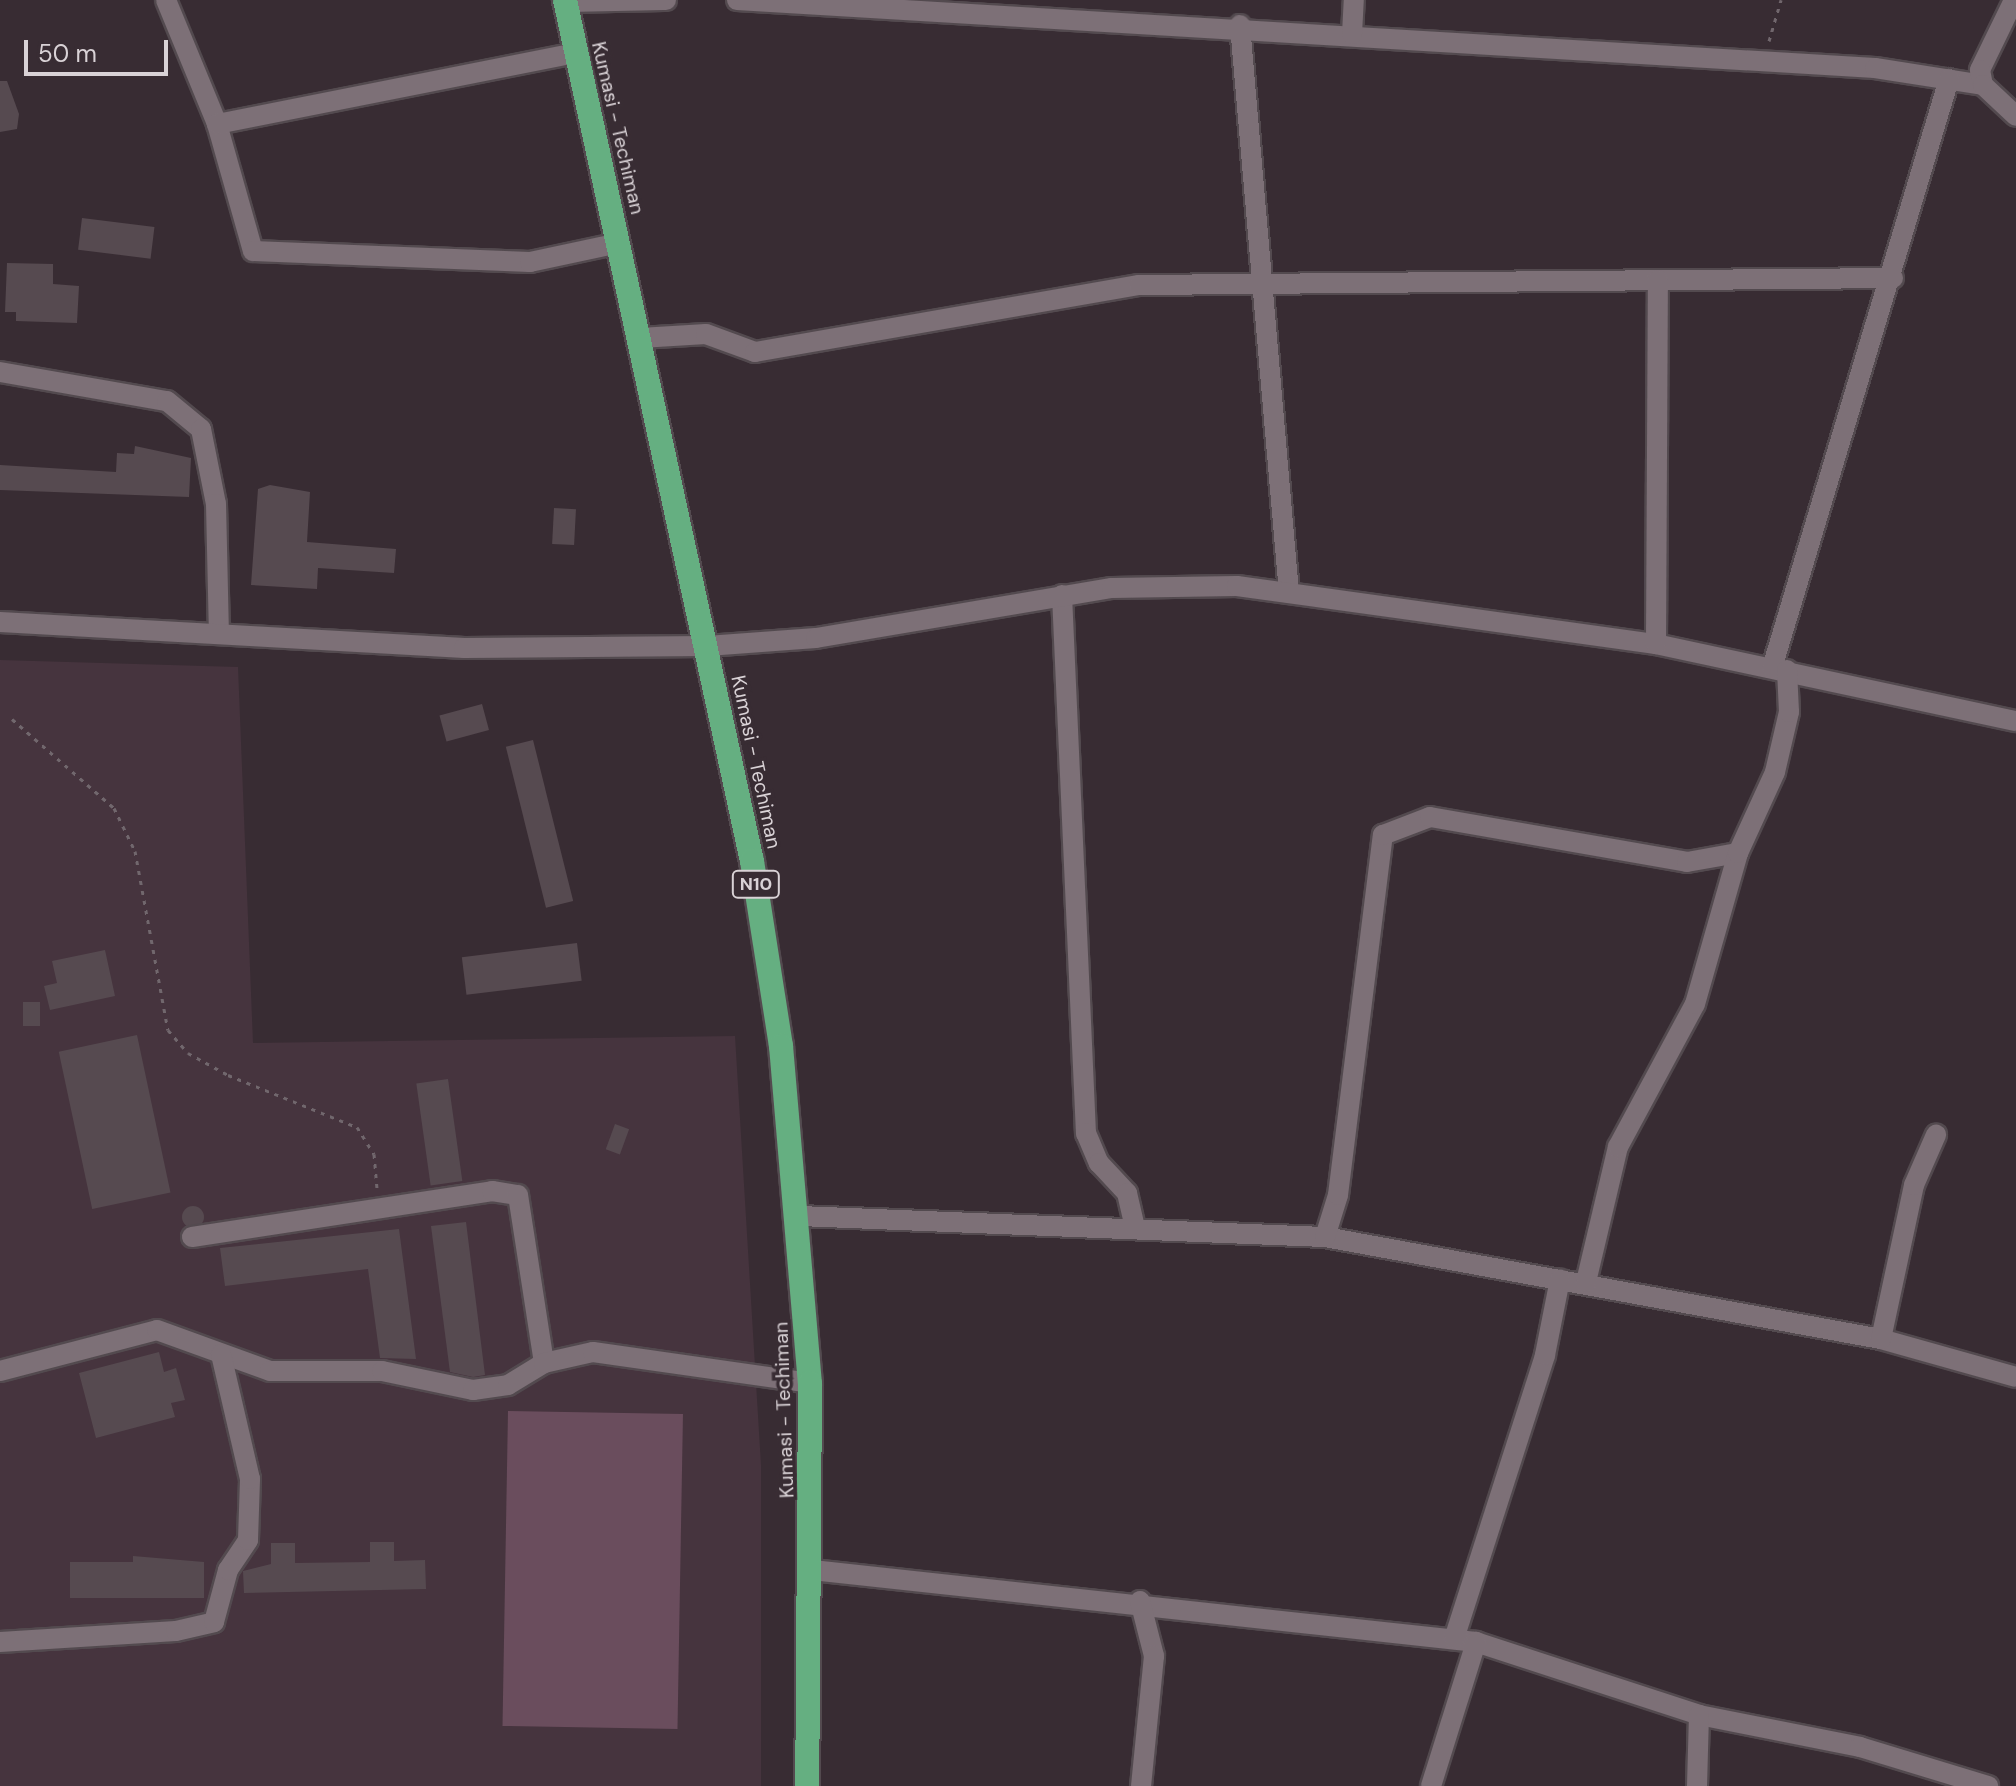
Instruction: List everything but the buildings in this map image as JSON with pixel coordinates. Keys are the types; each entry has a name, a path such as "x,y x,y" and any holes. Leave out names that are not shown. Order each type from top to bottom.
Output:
{"highway":[{"name":"Kumasi - Techiman","path":"565,1 707,646 757,891 799,1216 810,1383 812,1570 807,1786"}],"street":[{"path":"166,0 217,124 253,251 530,262 619,243"},
{"path":"565,1 666,0"},
{"path":"737,0 1240,25 1745,61 1949,79 1983,85 2016,116"},
{"path":"1352,34 1354,0"},
{"path":"1983,85 1980,70 2014,0"},
{"path":"1240,25 1289,593"},
{"path":"217,124 577,53"},
{"path":"1586,1282 1618,1147 1695,1004 1738,853 1785,742 1780,669 1949,79"},
{"path":"640,338 706,334 755,352 1139,285 1893,278"},
{"path":"1656,644 1658,280"},
{"path":"0,372 167,401 201,429 216,504 219,633"},
{"path":"0,622 464,648 707,646 816,638 1062,595 1156,584 1289,593 1656,644 2016,721"},
{"path":"1062,595 1086,1133 1099,1163 1127,1193 1134,1224"},
{"path":"1325,1237 1338,1195 1383,835 1430,817 1687,862 1738,853"},
{"path":"1881,1339 1914,1185 1936,1135"},
{"path":"192,1237 492,1191 518,1195 544,1363"},
{"path":"799,1216 1134,1224 1325,1237 1586,1282 1881,1339 2016,1377"},
{"path":"1454,1639 1545,1355 1560,1279"},
{"path":"0,1371 131,1332 157,1330 270,1371 382,1371 473,1390 508,1385 544,1363 593,1352 640,1355 810,1383"},
{"path":"0,1642 176,1631 214,1622 228,1570 248,1540 250,1479 221,1354"},
{"path":"812,1570 1140,1601 1476,1642 1699,1715 1860,1747 1988,1786"},
{"path":"1140,1601 1154,1656 1141,1786"},
{"path":"1431,1786 1476,1642"},
{"path":"1697,1786 1699,1715"}],"path":[{"path":"1745,61 1775,37 1781,0"},
{"path":"12,719 114,808 135,851 168,1030 188,1053 228,1075 357,1127 374,1154 380,1208"}],"shaded area":[{"path":"0,660 238,667 253,1043 735,1036 761,1465 761,1786 0,1786"},
{"path":"508,1411 683,1414 677,1729 503,1726"}]}
